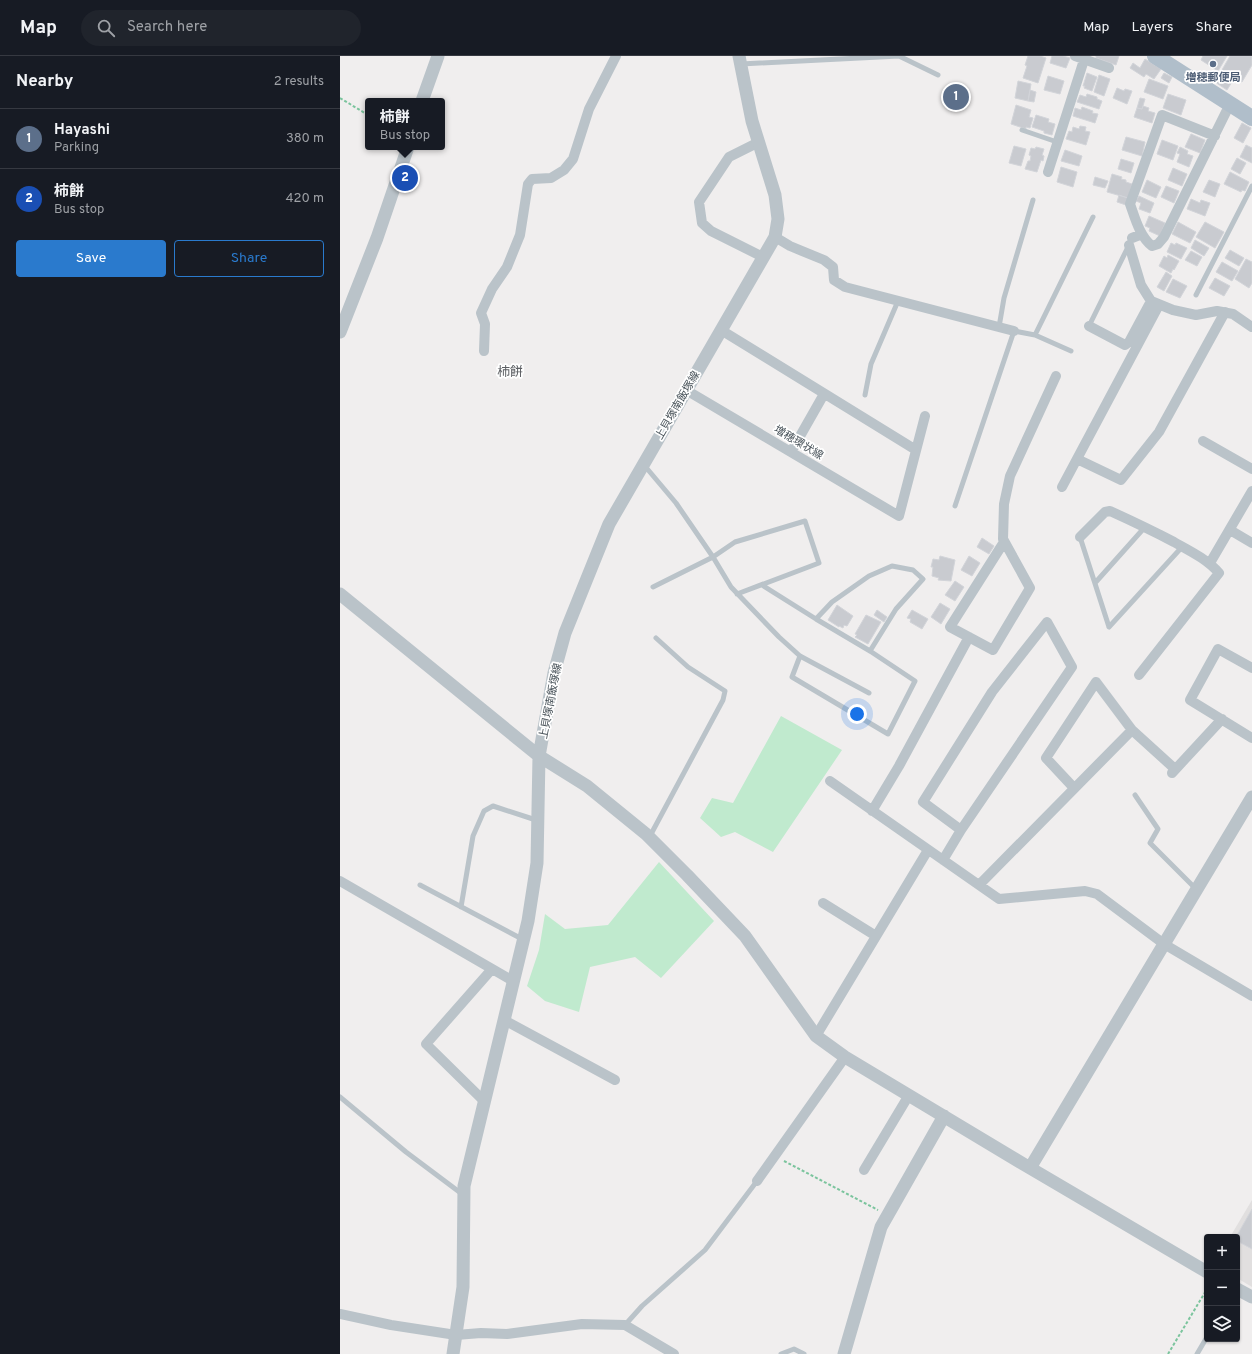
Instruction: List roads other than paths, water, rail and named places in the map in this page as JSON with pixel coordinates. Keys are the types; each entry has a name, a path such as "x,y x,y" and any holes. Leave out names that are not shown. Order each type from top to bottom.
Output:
{"main road":[{"path":"1155,56 1252,118"}],"street":[{"path":"423,98 438,56"},
{"path":"484,351 484,324 481,313 492,289 507,267 520,235 528,184 532,179 551,178 564,170 573,159 589,110 616,56"},
{"path":"1048,172 1080,58 1109,68"},
{"name":"上貝塚南飯塚線","path":"453,1354 463,1287 464,1186 528,921 537,863 539,756 554,673 565,633 609,524 775,237 778,218 775,195 752,121 740,60"},
{"path":"1215,136 1162,115 1130,204 1142,234 1147,242 1152,246 1158,244 1164,237 1215,136 1230,104"},
{"path":"759,142 729,157 699,202 702,223 711,231 763,257"},
{"path":"340,332 377,238 407,150"},
{"path":"1142,234 1130,242 1141,285 1155,303 1173,310 1196,316 1217,311 1233,314 1252,327"},
{"path":"775,237 790,246 824,260 833,267 834,280 845,287 1014,331"},
{"path":"1088,328 1125,345 1130,342 1155,303"},
{"path":"1062,487 1155,303"},
{"path":"1077,459 1121,480 1159,432 1224,312"},
{"path":"721,330 916,450 925,416"},
{"path":"1004,542 950,627 993,650 1030,588 1003,539 1004,504 1010,476 1056,376"},
{"name":"増穂環状線","path":"686,390 899,516 916,450"},
{"path":"791,452 824,394"},
{"path":"1203,441 1252,469"},
{"path":"1210,563 1252,491"},
{"path":"1080,537 1105,512 1110,511 1145,527 1182,547 1210,563 1219,573 1139,675"},
{"path":"1230,530 1252,543"},
{"path":"340,594 539,756 588,786 649,837 745,936 816,1036 845,1057 1204,1270"},
{"path":"942,860 1072,667 1047,622 992,692 923,802 961,830"},
{"path":"872,811 899,766 969,637"},
{"path":"1252,668 1218,649 1190,700 1252,738"},
{"path":"1074,788 1046,758 1096,682 1132,730 1173,771 1222,719"},
{"path":"978,885 1132,730"},
{"path":"830,781 999,899 1085,890 1096,894 1164,944 1252,996"},
{"path":"1030,1168 1252,797"},
{"path":"816,1036 928,850"},
{"path":"340,881 513,981"},
{"path":"823,903 876,936"},
{"path":"484,1101 426,1044 492,969"},
{"path":"504,1020 615,1080"},
{"path":"757,1181 845,1057"},
{"path":"864,1170 909,1095"},
{"path":"844,1354 877,1240 888,1215 944,1116"},
{"path":"1240,1291 1252,1297"},
{"path":"340,1314 391,1325 456,1335 481,1333 507,1334 582,1324 625,1325 674,1354"}],"lane":[{"path":"740,60 899,56 938,75"},
{"path":"1022,130 1057,142"},
{"path":"1196,295 1252,186"},
{"path":"998,327 1004,298 1033,200"},
{"path":"1035,335 1093,217"},
{"path":"1088,328 1130,242"},
{"path":"865,395 871,364 898,301"},
{"path":"955,506 1014,331 1035,335 1071,351"},
{"path":"643,464 676,503 713,557 731,587 779,637 800,656 869,693"},
{"path":"653,587 713,557 735,542 805,522 819,563 737,594"},
{"path":"1095,583 1145,527"},
{"path":"1080,537 1109,627 1182,547"},
{"path":"816,619 832,602 869,576 892,566 913,570 923,580 896,609 870,651"},
{"path":"762,585 870,651 915,682 888,734 792,677 800,656"},
{"path":"649,837 723,700 725,691 688,667 656,638"},
{"path":"1134,795 1158,829 1150,843 1197,890"},
{"path":"461,907 473,836 484,811 493,806 538,821"},
{"path":"420,885 523,940"},
{"path":"340,1097 406,1152 464,1196"},
{"path":"625,1325 642,1306 705,1250 757,1181"},
{"path":"1197,1354 1204,1342"},
{"path":"781,1354 794,1349 804,1354"}],"place":[{"name":"増穂郵便局","path":"1213,64"},
{"name":"Hayashi","path":"956,97"},
{"name":"柿餅","path":"405,178"}],"district":[{"name":"柿餅","path":"510,371"}]}
